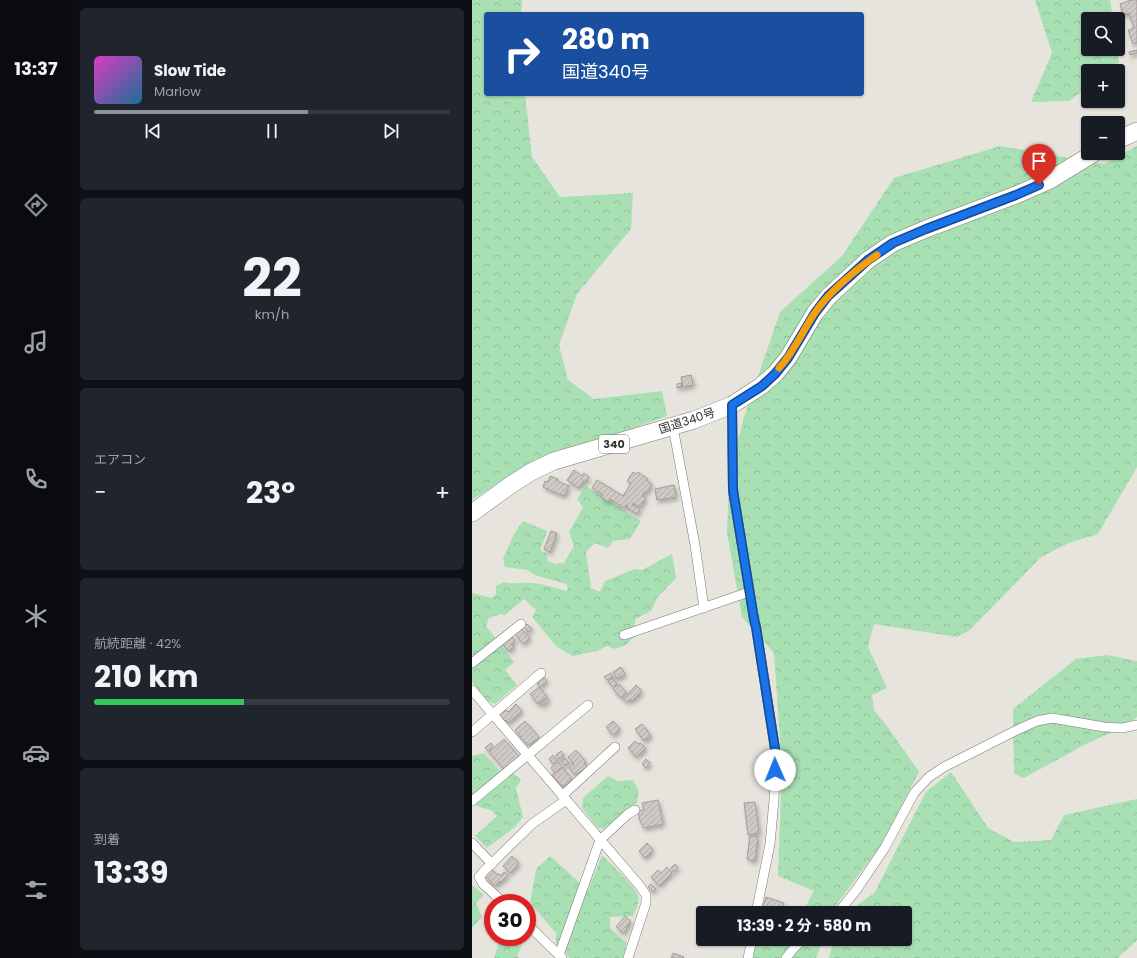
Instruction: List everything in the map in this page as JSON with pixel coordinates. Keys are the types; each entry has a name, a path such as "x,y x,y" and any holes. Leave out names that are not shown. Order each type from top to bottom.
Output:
{"highway":[{"path":"1125,136 1137,130"},
{"name":"国道340号","path":"472,513 512,484 531,472 554,461 701,418 732,405 762,386 775,374 788,358 815,313 828,296 868,260 893,243 1016,195 1050,180 1083,160"}],"street":[{"path":"732,405 733,490 776,755 770,844 757,906"},
{"path":"672,427 695,545 704,608"},
{"path":"624,635 749,592"},
{"path":"472,663 521,624"},
{"path":"472,732 541,673"},
{"path":"472,690 640,886 646,895 646,903 628,958"},
{"path":"472,801 588,705"},
{"path":"844,906 884,850 914,793 929,777 944,767 1037,721 1052,718 1104,727 1122,728 1137,725"},
{"path":"494,894 483,884 480,877 532,824 564,798 615,747"},
{"path":"536,933 561,957 600,840 628,814 635,810"},
{"path":"472,843 492,864"},
{"path":"748,958 751,946"},
{"path":"786,958 796,946"}],"green space":[{"path":"472,0 522,0 521,12 484,12 484,96 525,96 532,157 560,197 633,193 631,229 577,294 559,345 568,380 594,399 662,391 667,416 523,468 472,500"},
{"path":"1035,0 1110,0 1112,12 1081,12 1081,56 1118,56 1119,62 1117,64 1081,64 1081,92 1069,101 1031,102 1052,53"},
{"path":"1000,146 1104,164 1111,160 1125,160 1125,153 1137,146 1137,467 1098,534 1069,543 1041,557 970,630 957,637 874,624 868,647 887,688 872,695 874,710 919,772 879,848 836,906 806,906 814,891 778,876 782,769 774,653 742,617 727,533 729,477 744,417 780,312 842,256 894,178"},
{"path":"586,486 641,521 630,539 613,541 608,548 595,543 586,552 591,588 600,592 605,581 635,569 642,570 672,554 676,578 657,598 651,611 635,619 634,637 626,645 615,649 607,646 597,651 573,656 557,647 532,617 536,610 524,599 505,615 501,614 489,618 486,626 514,662 505,670 517,685 495,704 488,701 472,682 472,667 478,662 477,655 472,655 472,593 492,598 496,594 496,586 504,582 536,584 566,591 568,588 566,584 535,575 528,570 505,567 503,559 514,534 523,521 547,531 540,550 547,554 548,561 555,564 564,563 574,546 569,532 583,507 577,499"},
{"path":"1107,655 1137,661 1137,717 1125,726 1084,745 1024,778 1014,774 1013,709 1076,659"},
{"path":"484,753 506,778 513,773 521,780 516,788 523,817 515,827 487,848 475,836 497,816 492,811 472,804 472,756"},
{"path":"951,772 988,828 1014,842 1051,840 1064,815 1137,799 1137,940 1118,958 829,958 832,946 912,946 912,906 856,906 875,892 926,792"},
{"path":"608,776 617,781 633,780 639,792 637,803 603,829 598,828 582,808 583,798"},
{"path":"602,855 636,891 638,895 638,903 633,916 610,917 610,928 627,943 623,958 570,958 556,944 556,933 536,910 536,894 532,894 536,869 550,856 588,890"},
{"path":"472,885 484,895 476,903 482,917 472,928"},
{"path":"498,946 521,946 517,956 519,958 494,958"},
{"path":"756,946 820,946 816,958 746,958 747,948"}],"building":[{"path":"1131,0 1137,0 1137,42 1133,44 1128,30 1134,28 1129,13 1125,14 1125,12 1122,12 1120,4"},
{"path":"1137,50 1137,53 1130,55 1129,52"},
{"path":"691,375 693,385 683,387 681,377"},
{"path":"681,383 682,387 677,388 677,384"},
{"path":"574,470 582,476 584,473 589,477 585,482 583,481 579,488 567,480"},
{"path":"633,472 636,474 638,472 652,484 646,493 644,492 642,496 646,498 640,507 633,503 632,505 640,509 637,514 627,508 628,506 626,505 624,508 610,499 608,502 601,497 603,495 592,488 597,480 623,496 631,483 627,481"},
{"path":"550,476 569,486 564,496 543,487 545,481 548,482"},
{"path":"674,485 676,497 657,500 655,489"},
{"path":"551,531 557,533 550,552 544,549"},
{"path":"527,624 532,629 528,632 524,627"},
{"path":"521,628 530,638 523,644 515,634"},
{"path":"510,634 515,641 511,644 514,647 508,651 501,642"},
{"path":"621,667 625,674 617,679 613,672"},
{"path":"611,673 613,677 607,680 604,677"},
{"path":"543,676 547,681 540,687 536,681"},
{"path":"612,678 617,684 613,687 608,682"},
{"path":"619,684 627,693 621,698 613,689"},
{"path":"636,685 642,691 632,701 630,699 627,702 623,699"},
{"path":"539,687 547,696 538,704 530,694"},
{"path":"547,698 549,700 542,706 540,704"},
{"path":"516,704 522,711 508,723 500,716 506,710 508,712"},
{"path":"525,721 539,737 528,745 515,730"},
{"path":"613,721 620,729 613,735 606,727"},
{"path":"642,724 651,736 644,741 635,729"},
{"path":"504,739 519,756 504,769 489,752"},
{"path":"635,741 646,748 636,757 628,748"},
{"path":"491,743 493,746 488,751 485,748"},
{"path":"576,750 586,762 584,763 587,767 575,775 569,768 574,764 568,757"},
{"path":"561,751 564,755 559,759 556,755"},
{"path":"553,755 557,760 553,764 549,759"},
{"path":"565,758 569,763 565,766 561,761"},
{"path":"646,759 650,763 646,768 642,764"},
{"path":"558,762 562,767 555,773 551,768"},
{"path":"562,767 572,779 563,787 552,775"},
{"path":"658,800 663,824 644,828 640,821 638,811 644,810 642,803"},
{"path":"755,802 759,833 748,835 744,803"},
{"path":"750,836 758,837 755,861 747,859"},
{"path":"647,843 653,850 645,858 639,851"},
{"path":"512,856 519,863 510,873 503,866"},
{"path":"675,864 678,867 674,872 671,868"},
{"path":"667,867 672,873 659,886 651,877 658,870 661,873"},
{"path":"491,869 498,875 499,874 501,876 504,872 508,875 495,886 485,876"},
{"path":"651,884 656,889 653,892 648,887"},
{"path":"766,897 784,903 783,906 761,906 764,904"},
{"path":"625,916 631,922 623,933 616,927"},
{"path":"673,953 684,957 671,958"}],"slow traffic":[{"path":"779,368 788,358 815,313 828,296 868,260 877,255"}],"route":[{"path":"775,770 776,755 733,490 732,405 762,386 775,374 788,358 815,313 828,296 868,260 893,243 1039,185"}]}
